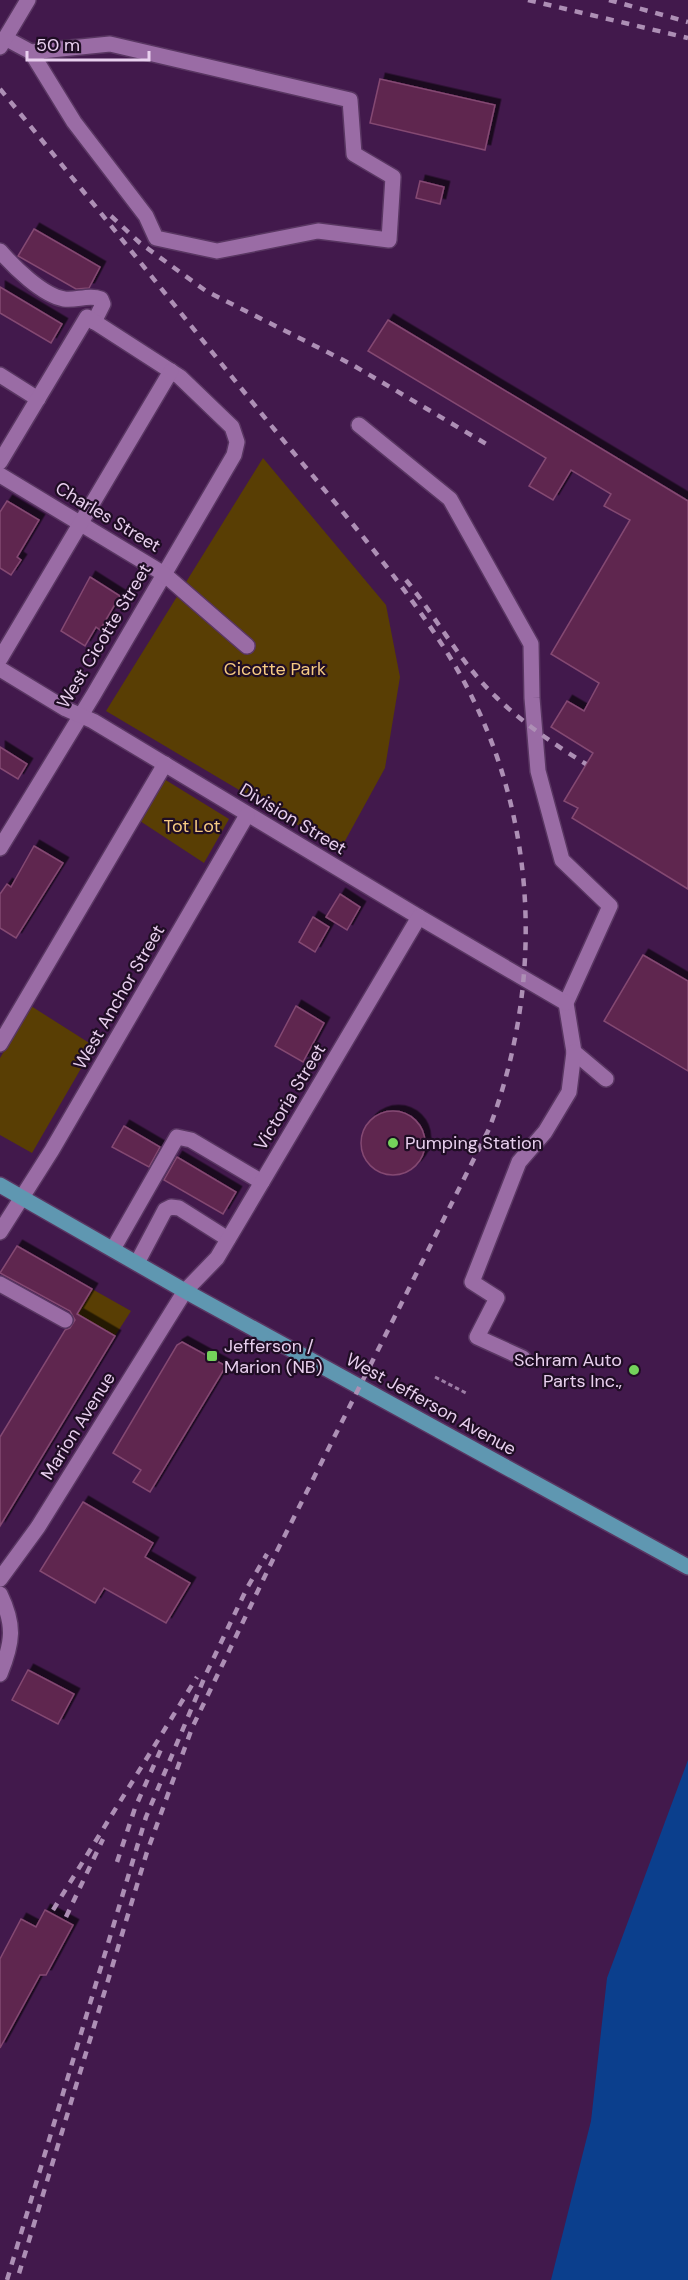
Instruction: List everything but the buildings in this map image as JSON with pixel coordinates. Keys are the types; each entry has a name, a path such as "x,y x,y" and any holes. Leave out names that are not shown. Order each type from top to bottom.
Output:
{"main road":[{"name":"West Jefferson Avenue","path":"0,1185 185,1291 688,1567"}],"street":[{"path":"28,0 3,43 31,52 110,44 350,100 354,154 393,177 389,240 318,231 217,251 156,238 146,216 75,122 31,52"},
{"path":"0,251 22,274 55,296 64,299 101,299 103,304 38,399 0,462"},
{"path":"0,659 171,371 91,320"},
{"name":"West Cicotte Street","path":"0,848 234,455 237,442 232,427 171,371"},
{"path":"0,375 38,399"},
{"path":"359,425 450,499 531,644 532,698 538,771 562,860 610,906 566,1003 574,1052 569,1092 545,1132 519,1162 472,1282 497,1298 477,1337 523,1358"},
{"name":"Charles Street","path":"0,475 164,574 247,646"},
{"name":"Division Street","path":"0,669 165,764 566,1003"},
{"path":"0,1044 165,764"},
{"name":"West Anchor Street","path":"0,1232 248,815"},
{"name":"Victoria Street","path":"185,1291 217,1258 419,917"},
{"path":"574,1052 606,1079"},
{"path":"113,1249 177,1137 191,1140 262,1182"},
{"path":"137,1263 165,1210 171,1207 179,1208 228,1239"},
{"path":"0,1284 65,1320"},
{"name":"Marion Avenue","path":"0,1579 38,1527 185,1291"},
{"path":"0,1594 9,1612 12,1633 10,1650 0,1674"}],"path":[{"path":"435,1377 466,1393"}],"green space":[{"name":"Cicotte Park","path":"263,458 386,605 400,677 385,768 340,850 106,711"},
{"name":"Tot Lot","path":"164,779 229,819 204,863 140,821"},
{"path":"31,1006 94,1046 32,1153 0,1135 0,1058"},
{"path":"92,1289 131,1311 115,1336 77,1314"}],"water":[{"path":"688,1760 688,2280 551,2280 591,2121 607,1978"}],"railway":[{"path":"528,0 688,38"},
{"path":"609,0 688,22"},
{"path":"0,89 358,530 405,591 448,654 478,709 500,767 516,826 524,887 525,948 520,1009 508,1070 489,1129 277,1551 192,1728 147,1852 17,2280"},
{"path":"111,216 140,243 206,291 351,364 488,445"},
{"path":"406,580 484,685 518,716 586,764"},
{"path":"7,2280 146,1817 206,1674 247,1588 267,1554"},
{"path":"53,1910 197,1677"},
{"path":"117,1862 135,1808 162,1747"},
{"path":"66,1917 103,1839"}],"place":[{"name":"Pumping Station","path":"393,1143"},
{"name":"Jefferson / Marion (NB)","path":"212,1356"},
{"name":"Schram Auto Parts Inc.,","path":"634,1370"}]}
